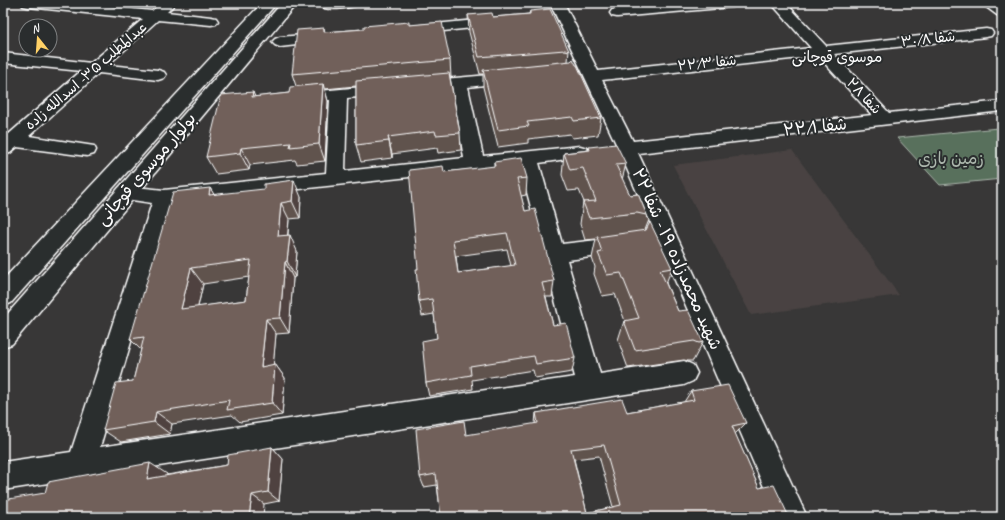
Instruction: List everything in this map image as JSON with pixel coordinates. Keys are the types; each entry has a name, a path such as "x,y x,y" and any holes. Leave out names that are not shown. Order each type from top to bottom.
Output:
{"street":[{"path":"28,3 153,17 211,21"},
{"name":"عبدالمطلب ۳۵- اسدالله زاده","path":"6,143 94,69 169,3"},
{"name":"بولوار موسوی قوچانی","path":"3,296 270,3"},
{"name":"بولوار موسوی قوچانی","path":"3,336 290,3"},
{"path":"329,5 350,3"},
{"path":"617,13 732,3"},
{"name":"شفا ۲۸","path":"778,3 885,119"},
{"path":"988,3 1002,12"},
{"name":"شهید محمدزاده ۱۹ - شفا ۲۲","path":"556,12 592,76 627,148 792,517"},
{"path":"403,31 510,21"},
{"name":"شفا ۳۰/۸","path":"822,51 986,33"},
{"path":"280,42 341,36"},
{"name":"شفا ۲۲/۳","path":"592,76 822,51"},
{"path":"3,58 158,75"},
{"path":"280,99 526,77"},
{"path":"460,83 475,164"},
{"path":"335,179 339,94"},
{"name":"۲۲/۱ شفا","path":"627,148 1002,106"},
{"path":"6,143 87,150"},
{"path":"126,193 164,197 580,152"},
{"path":"528,158 591,387"},
{"path":"81,464 164,197"},
{"path":"554,254 631,244"},
{"path":"3,476 684,373"}],"shaded area":[{"path":"792,150 899,295 751,315 673,165"}],"green space":[{"name":"زمین بازی","path":"998,128 1002,132 1002,179 940,185 897,138"}],"building":[{"path":"550,9 569,51 565,50 479,57 468,15 492,13 493,17 530,14 530,11"},
{"path":"409,22 409,25 442,22 450,60 292,74 297,30 324,28 324,32 364,29 364,26"},
{"path":"573,59 601,118 574,121 572,117 527,122 529,126 498,130 483,70 571,61"},
{"path":"449,73 460,133 436,135 435,131 388,137 389,141 356,145 356,81"},
{"path":"323,84 319,144 290,147 291,143 241,148 240,153 206,157 221,95 253,92 252,97 289,93 290,87"},
{"path":"616,144 626,164 616,165 630,195 638,194 649,220 646,215 637,213 589,218 583,202 596,201 583,168 570,170 564,153 590,150 589,147"},
{"path":"521,158 527,178 517,179 525,211 535,209 554,281 542,283 553,325 566,323 575,358 536,364 534,356 470,366 471,375 426,383 422,341 437,338 432,299 419,301 416,269 418,269 409,170 443,166 444,172 495,166 494,162","holes":["507,233 515,265 458,273 453,240"]},
{"path":"294,180 292,201 281,203 278,236 290,235 287,261 285,262 280,318 266,319 261,367 275,364 272,403 227,410 229,400 156,412 154,422 103,430 116,383 133,381 144,337 130,339 173,192 210,188 209,195 264,189 264,184","holes":["251,260 246,300 181,309 191,268"]},
{"path":"650,222 672,268 660,270 678,311 688,310 703,342 699,343 694,341 635,350 624,321 639,318 621,273 607,275 598,253 602,252 597,237 646,230"},
{"path":"728,385 746,423 732,426 759,488 774,485 789,517 441,517 436,474 420,477 416,429 464,421 466,435 538,423 536,413 622,399 627,412 694,400 691,391","holes":["604,445 621,505 587,513 571,449"]},
{"path":"272,447 268,492 252,495 249,517 3,517 3,500 45,493 48,482 150,463 147,479 227,465 228,455"}],"district":[{"name":"موسوی قوچانی","path":"837,57"}]}
